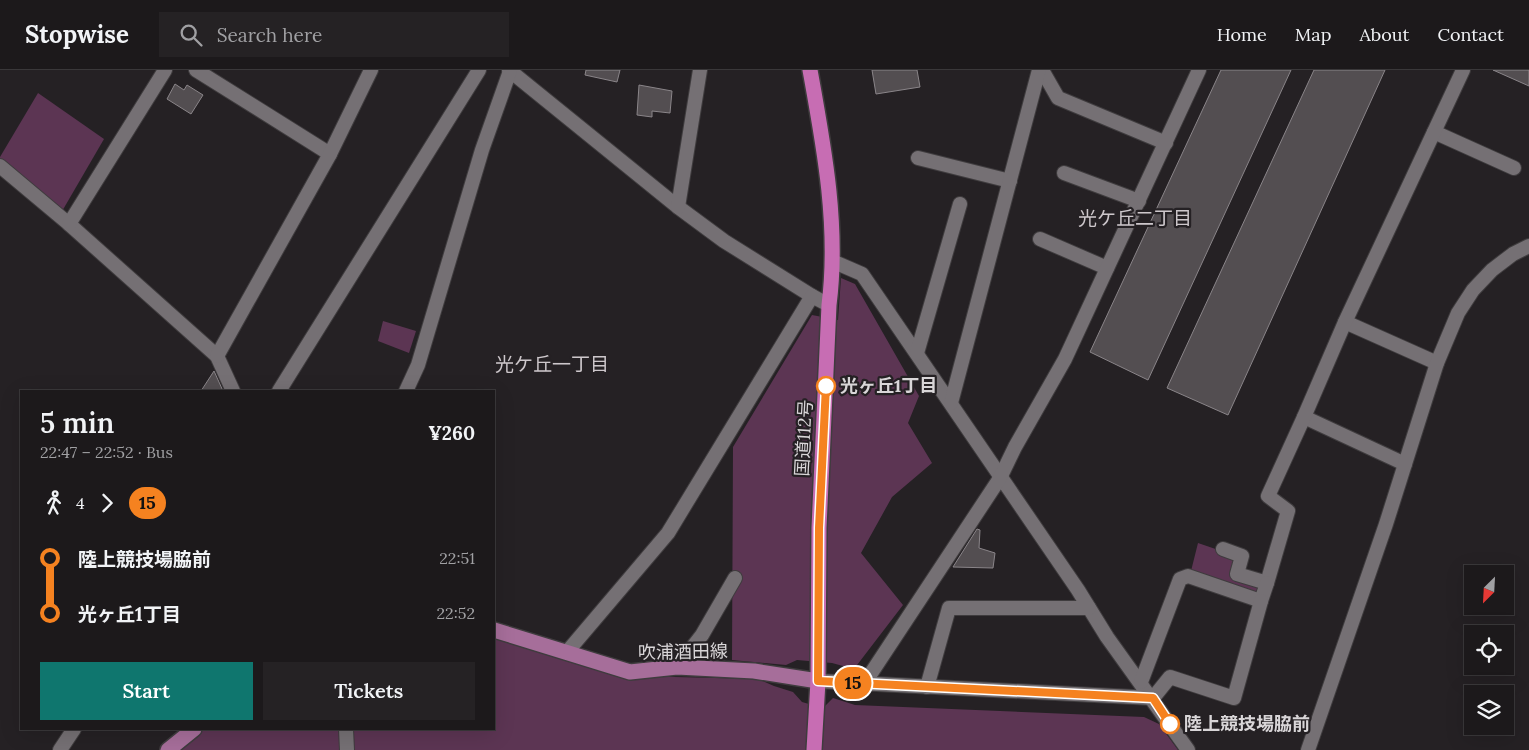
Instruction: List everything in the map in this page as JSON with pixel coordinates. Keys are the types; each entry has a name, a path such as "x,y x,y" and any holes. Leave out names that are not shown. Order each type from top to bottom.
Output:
{"highway":[{"name":"国道112号","path":"810,70 828,175 832,235 832,282 829,305 819,528 818,681 814,750"}],"main road":[{"name":"吹浦酒田線","path":"495,630 630,672 677,667 754,671 818,681"},
{"path":"168,750 193,730"}],"street":[{"path":"69,224 165,70"},
{"path":"196,70 330,154"},
{"path":"217,356 330,154 371,70"},
{"path":"280,390 479,70"},
{"path":"406,390 418,365 482,150 509,70 724,242 829,305"},
{"path":"678,207 700,70"},
{"path":"1041,70 1058,98 1166,144"},
{"path":"952,403 1041,70"},
{"path":"864,684 1000,478 1015,447 1065,359 1199,70"},
{"path":"1153,698 1170,677 1234,698 1288,511 1268,496 1345,322 1463,70"},
{"path":"1434,132 1514,168"},
{"path":"918,158 1010,181"},
{"path":"0,166 69,224 217,356 232,390"},
{"path":"1064,173 1138,201"},
{"path":"917,353 960,204"},
{"path":"1040,239 1107,268"},
{"path":"1308,750 1386,524 1437,362 1458,313 1473,290 1492,270 1513,254 1529,246"},
{"path":"832,261 862,274 952,403 1107,637 1153,698 1188,750"},
{"path":"567,652 668,533 812,296"},
{"path":"1345,322 1437,362"},
{"path":"1304,417 1405,464"},
{"path":"1223,549 1242,556 1237,574 1267,583"},
{"path":"1141,682 1180,579 1188,576 1262,601"},
{"path":"677,667 702,635 735,578"},
{"path":"927,687 949,608 1089,608"},
{"path":"818,681 1153,698"},
{"path":"60,750 73,730"},
{"path":"346,730 347,750"}],"shaded area":[{"path":"38,93 104,139 61,213 0,162 0,157"},
{"path":"841,278 855,284 919,396 908,423 932,463 892,497 861,553 903,605 854,669 832,663 797,660 786,665 732,660 733,447 812,315 838,320"},
{"path":"383,321 416,331 409,353 378,341"},
{"path":"1198,543 1239,557 1236,575 1265,584 1260,599 1190,575"},
{"path":"495,637 633,676 758,679 793,692 802,702 823,708 833,698 855,705 1144,717 1159,724 1178,750 171,750 193,730 495,730"}],"building":[{"path":"586,70 620,70 617,82 585,75"},
{"path":"872,70 917,70 920,87 876,94"},
{"path":"1221,70 1291,70 1148,380 1090,352"},
{"path":"1314,70 1385,70 1228,415 1167,388"},
{"path":"1493,70 1529,70 1529,86"},
{"path":"175,84 184,90 187,85 203,95 191,114 167,99"},
{"path":"639,85 672,91 670,113 652,111 652,117 637,115"},
{"path":"214,371 223,390 202,390"},
{"path":"977,529 980,530 979,548 995,553 993,568 953,567"}],"bus line":[{"name":"15","path":"826,386 819,528 818,681 1153,698 1170,724"}],"place":[{"name":"光ヶ丘1丁目","path":"826,386"},
{"name":"陸上競技場脇前","path":"1170,724"}],"district":[{"name":"光ケ丘二丁目","path":"1135,218"},
{"name":"光ケ丘一丁目","path":"552,364"}]}
